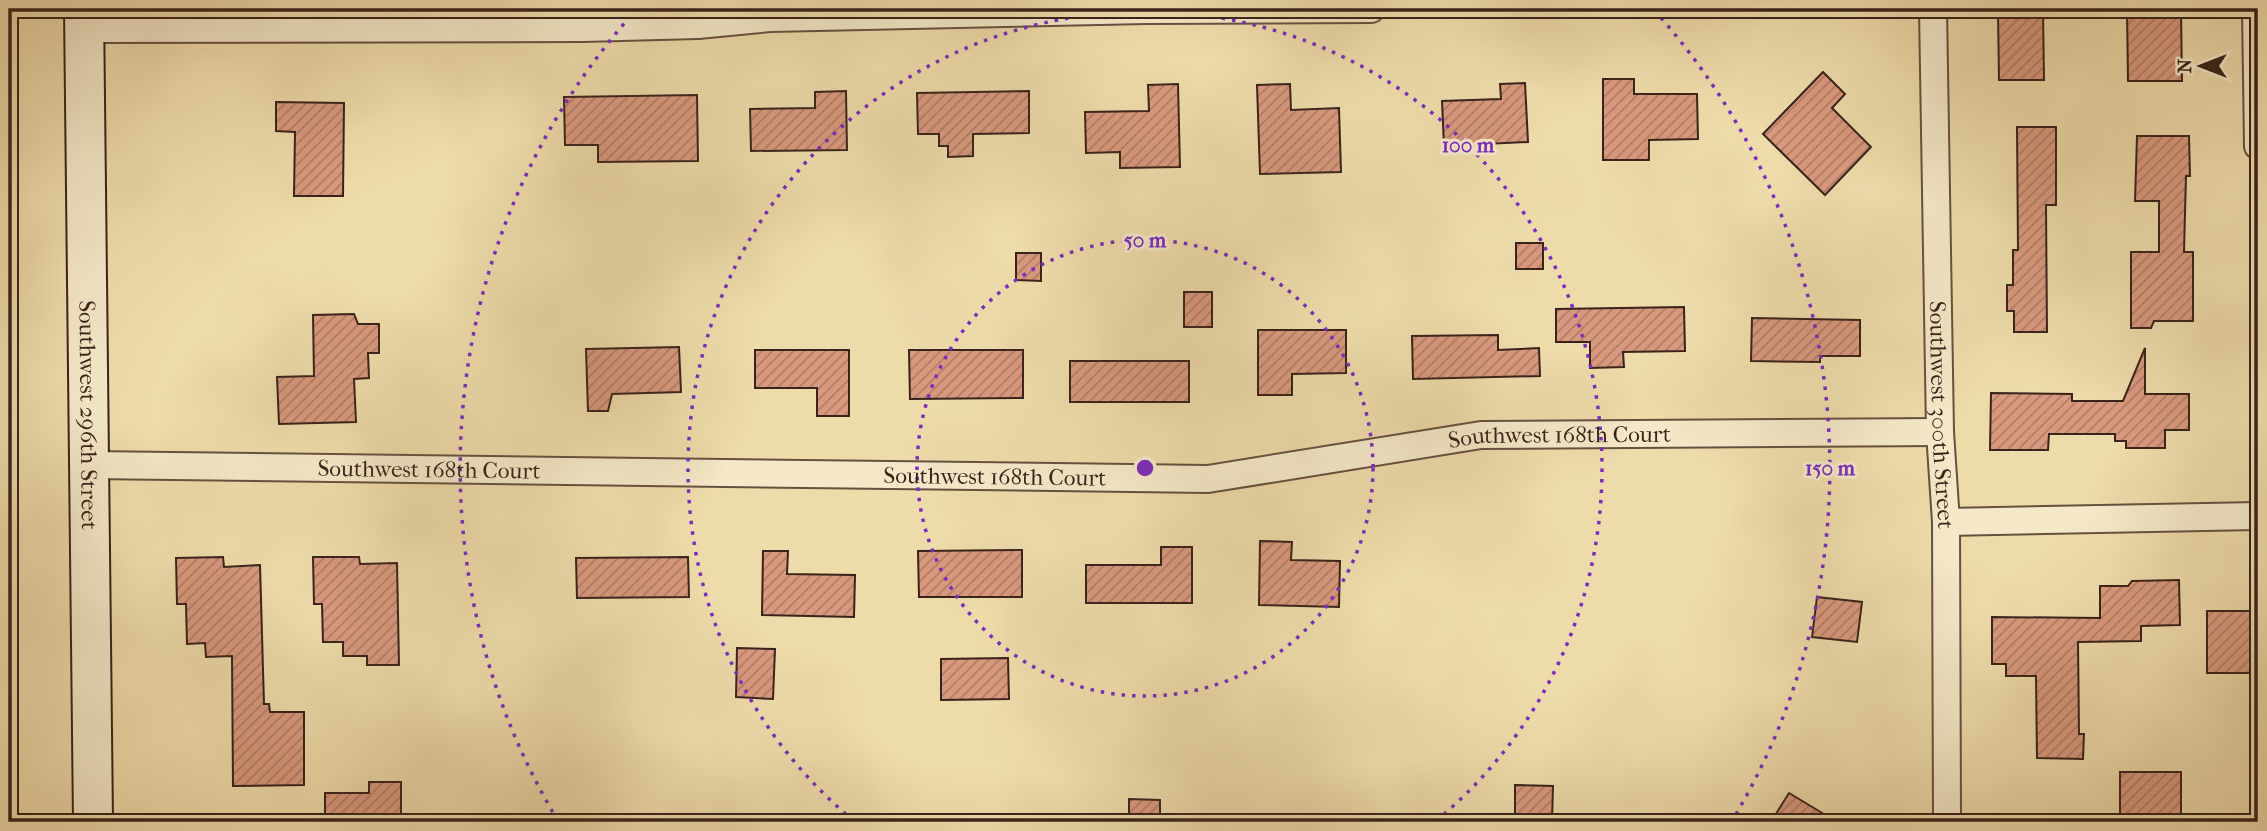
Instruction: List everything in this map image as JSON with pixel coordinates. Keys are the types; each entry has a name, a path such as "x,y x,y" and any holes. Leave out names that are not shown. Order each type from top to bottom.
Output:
{"street":[{"path":"84,19 583,28 698,25 770,13 1371,9"},
{"name":"Southwest 300th Street","path":"1933,9 1940,432 1945,522 1947,822"},
{"path":"2256,9 2258,146"},
{"name":"Southwest 296th Street","path":"84,19 93,822"},
{"name":"Southwest 168th Court","path":"89,465 1208,479 1481,435 1940,432"},
{"path":"1945,522 2258,516"}],"building":[{"path":"2127,9 2181,9 2182,81 2128,81"},
{"path":"2043,12 2044,80 1999,80 1998,13"},
{"path":"1823,72 1845,94 1832,108 1871,147 1825,195 1763,134"},
{"path":"1603,79 1634,79 1634,94 1697,94 1698,139 1649,140 1649,160 1603,160"},
{"path":"1525,83 1528,142 1444,146 1442,101 1501,99 1500,84"},
{"path":"1178,84 1180,167 1120,168 1120,152 1086,153 1085,112 1149,111 1148,85"},
{"path":"1290,84 1291,110 1339,108 1341,172 1260,174 1257,85"},
{"path":"846,91 847,150 751,151 750,109 815,108 815,92"},
{"path":"1029,91 1029,133 973,134 973,156 948,157 948,146 939,146 939,134 918,134 917,93"},
{"path":"697,95 698,161 598,162 598,145 565,145 564,97"},
{"path":"276,102 344,103 343,196 294,196 295,132 276,131"},
{"path":"2017,127 2056,127 2056,205 2046,205 2047,332 2014,332 2014,311 2007,311 2007,285 2013,285 2013,250 2018,250"},
{"path":"2137,136 2189,136 2190,176 2186,176 2184,252 2193,252 2193,321 2154,321 2151,328 2131,328 2131,252 2159,252 2159,201 2135,201"},
{"path":"1516,243 1543,243 1543,269 1516,269"},
{"path":"1016,253 1041,253 1041,281 1016,280"},
{"path":"1184,292 1212,292 1212,327 1184,327"},
{"path":"1684,307 1685,351 1623,352 1624,367 1590,368 1590,342 1556,342 1556,309"},
{"path":"354,314 358,324 379,324 379,353 368,353 369,378 354,379 356,422 279,424 277,377 314,376 313,315"},
{"path":"1752,318 1860,320 1860,356 1820,356 1820,362 1751,361"},
{"path":"1258,330 1346,330 1346,373 1292,374 1292,395 1258,395"},
{"path":"1498,335 1498,350 1539,348 1540,376 1413,379 1412,336"},
{"path":"679,347 681,392 612,394 608,411 588,411 586,349"},
{"path":"2145,348 2145,394 2189,394 2189,430 2165,430 2165,448 2126,448 2126,441 2115,441 2115,434 2049,434 2048,450 1990,450 1991,393 2072,394 2072,401 2123,401"},
{"path":"755,350 849,350 849,416 817,416 817,388 755,388"},
{"path":"909,350 1023,350 1023,398 910,399"},
{"path":"1070,361 1189,361 1189,402 1070,402"},
{"path":"1260,541 1292,542 1291,560 1340,561 1339,607 1259,605"},
{"path":"1161,547 1192,547 1192,603 1086,603 1086,565 1161,565"},
{"path":"1022,550 1022,597 919,597 918,551"},
{"path":"763,551 788,551 787,574 855,575 854,617 762,615"},
{"path":"223,557 224,567 260,565 264,704 269,704 270,712 304,712 304,785 233,786 232,656 206,657 205,643 187,644 186,604 177,604 176,558"},
{"path":"313,557 359,557 360,564 397,563 399,665 367,665 367,656 343,656 343,642 323,642 322,604 314,604"},
{"path":"688,557 689,597 577,598 576,558"},
{"path":"2179,580 2180,625 2141,626 2141,641 2078,642 2079,734 2084,734 2083,759 2037,758 2036,676 2006,676 2006,664 1992,664 1992,617 2100,618 2100,586 2128,586 2132,581"},
{"path":"1817,597 1862,602 1857,642 1812,637"},
{"path":"2207,611 2258,611 2258,673 2207,673"},
{"path":"737,648 775,649 773,699 736,697"},
{"path":"1008,658 1009,699 941,700 941,659"},
{"path":"2120,772 2181,772 2181,821 2120,822"},
{"path":"369,782 401,782 401,822 325,822 325,793 369,793"},
{"path":"1515,785 1553,786 1552,822 1515,822"},
{"path":"1789,793 1837,822 1771,822"},
{"path":"1129,799 1160,800 1160,822 1129,822"}]}
